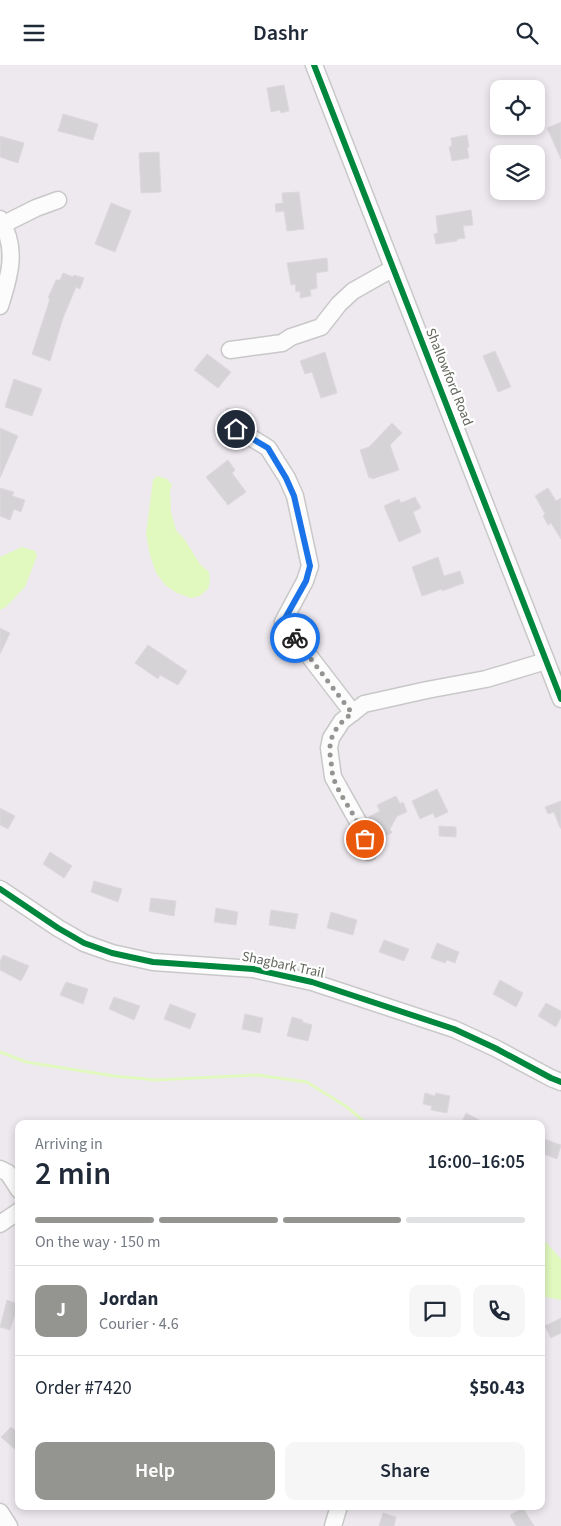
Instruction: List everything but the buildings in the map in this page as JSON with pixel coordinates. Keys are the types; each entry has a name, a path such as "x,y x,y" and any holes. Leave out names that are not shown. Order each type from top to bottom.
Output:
{"street":[{"name":"Shallowford Road","path":"314,65 561,699"},
{"path":"0,306 9,279 11,265 11,251 2,221 36,209 54,195"},
{"path":"230,350 282,343 291,337 321,327 339,304 353,291 392,269"},
{"path":"236,429 268,448 286,478 294,496 310,566 306,581 283,622 352,713"},
{"path":"369,852 361,827 333,777 329,748 331,737 342,721 364,704 486,679 546,661"},
{"name":"Shagbark Trail","path":"0,889 84,943 112,953 153,962 253,969 312,982 454,1029 561,1082"},
{"path":"0,1169 8,1173 15,1184"},
{"path":"1,1219 15,1213"},
{"path":"333,1526 338,1510"},
{"path":"0,1512 9,1526"}],"shaded area":[{"path":"157,476 167,479 172,485 170,491 171,512 176,530 185,540 200,564 209,572 210,582 208,589 200,596 191,598 177,593 166,586 156,573 146,534 153,480"},
{"path":"22,547 35,551 37,556 25,587 6,607 0,610 0,557"},
{"path":"545,1241 561,1259 561,1300 545,1297"}],"waterway":[{"path":"0,1052 26,1062 114,1076 156,1080 257,1075 307,1082 347,1107 362,1120"}],"cycle path":[{"path":"314,65 561,699"},
{"path":"0,889 84,943 112,953 153,962 253,969 312,982 454,1029 561,1082"}],"way so far":[{"path":"295,638 352,713 342,721 331,737 329,748 333,777 361,827 365,839"}],"route":[{"path":"236,429 268,448 286,478 294,496 310,566 306,581 283,622 295,638"}]}
